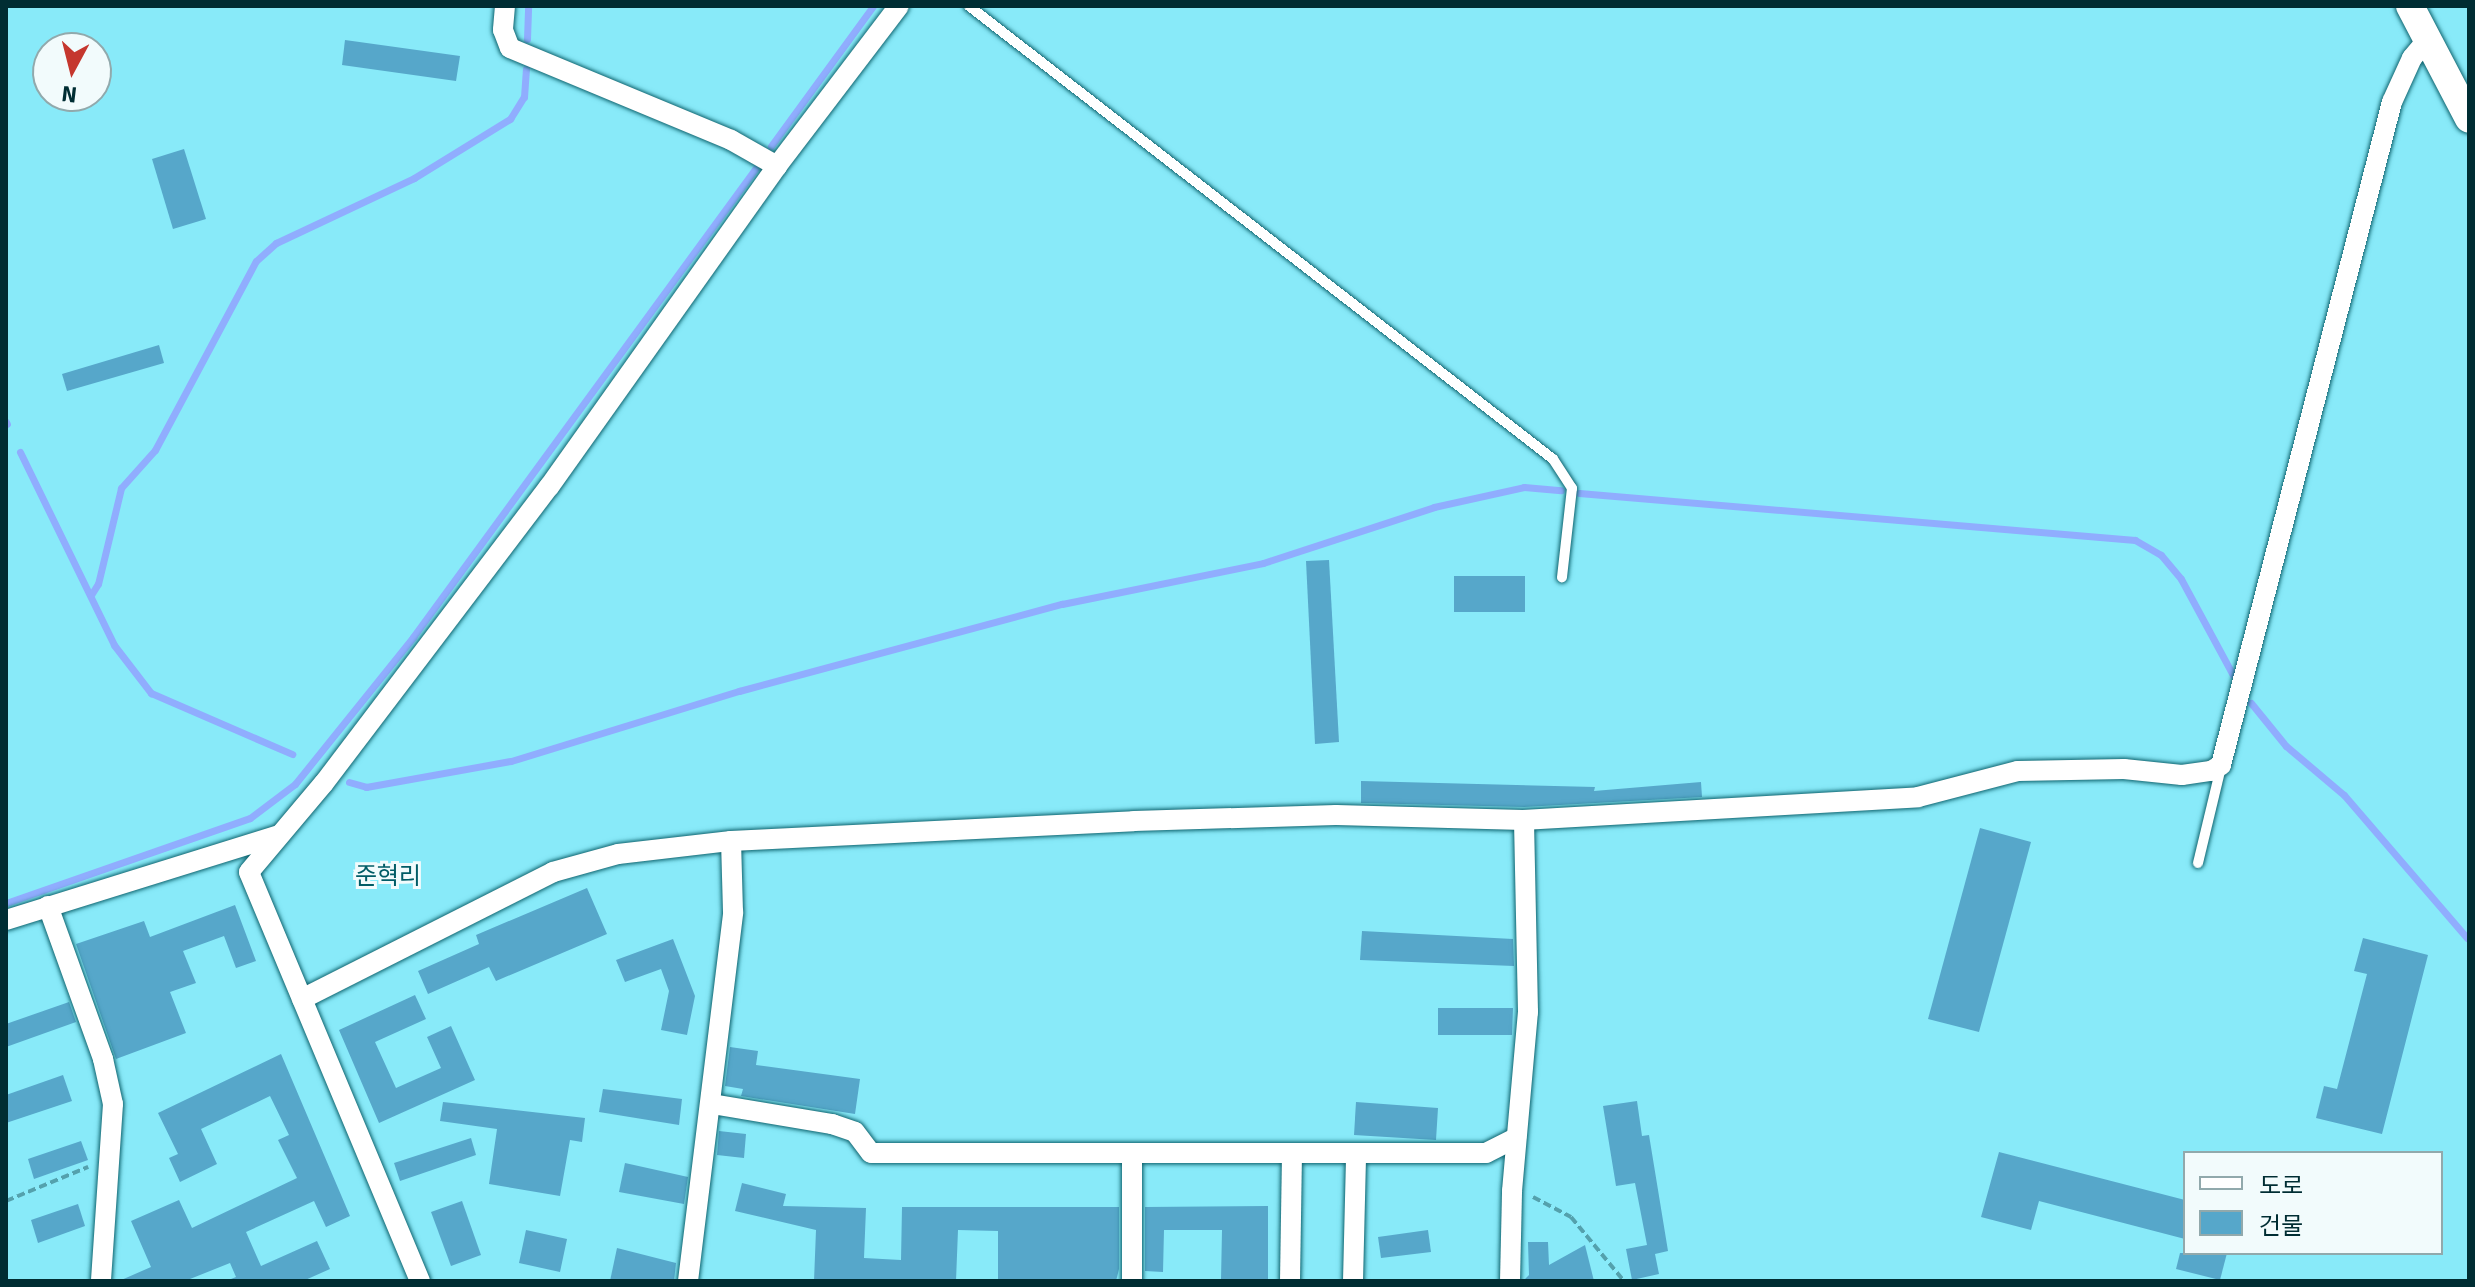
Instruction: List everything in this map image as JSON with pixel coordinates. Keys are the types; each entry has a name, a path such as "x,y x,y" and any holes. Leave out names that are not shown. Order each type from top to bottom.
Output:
{"main road":[{"path":"2410,6 2469,119"}],"street":[{"path":"505,6 503,30 510,48 731,140 777,166"},
{"path":"420,1281 249,872 549,487 777,166 899,6"},
{"path":"302,999 553,872 618,854 731,841 1336,815 1524,820 1918,797 2018,771 2124,769 2182,775 2221,765 2392,102 2412,58 2427,40"},
{"path":"1510,1281 1512,1191 1528,1012 1524,820"},
{"path":"6,920 279,835"},
{"path":"688,1281 733,912 731,841"},
{"path":"48,906 103,1059 113,1104 112,1156 101,1281"},
{"path":"712,1104 832,1124 855,1132 871,1153 1486,1153 1516,1138"},
{"path":"1353,1281 1356,1154"},
{"path":"1132,1155 1132,1281"},
{"path":"1290,1281 1292,1155"}],"lane":[{"path":"969,6 1553,459 1572,488 1562,577"},
{"path":"2198,863 2221,765"}],"path":[{"path":"6,1201 112,1156"},
{"path":"1512,1191 1571,1217 1624,1281"}],"building":[{"path":"345,40 460,56 456,81 342,65"},
{"path":"184,149 206,219 173,229 152,159"},
{"path":"159,345 164,363 67,391 62,374"},
{"path":"1329,560 1339,742 1315,744 1306,561"},
{"path":"1454,576 1525,576 1525,612 1454,612"},
{"path":"1361,781 1595,787 1594,791 1701,782 1702,797 1524,807 1361,803"},
{"path":"1980,828 2031,842 1979,1032 1928,1019"},
{"path":"587,888 607,934 496,981 489,967 428,994 418,971 479,944 476,935"},
{"path":"235,905 256,961 236,968 224,936 183,951 196,983 170,992 186,1033 116,1059 76,944 144,921 150,937"},
{"path":"1362,931 1513,939 1514,966 1360,960"},
{"path":"2363,938 2428,955 2382,1134 2316,1118 2324,1086 2337,1089 2367,974 2354,971"},
{"path":"673,939 695,996 687,1035 661,1030 669,991 661,969 625,982 616,960"},
{"path":"415,995 426,1019 375,1042 396,1088 441,1068 427,1037 451,1026 475,1080 379,1123 339,1030"},
{"path":"69,1002 76,1022 6,1047 6,1024"},
{"path":"1438,1008 1513,1008 1512,1035 1438,1035"},
{"path":"730,1047 758,1051 756,1065 860,1079 855,1114 741,1096 743,1089 725,1086"},
{"path":"281,1054 350,1216 326,1227 314,1201 246,1232 261,1266 317,1241 330,1269 303,1281 226,1281 236,1277 230,1263 185,1281 119,1281 151,1267 131,1221 179,1200 192,1228 297,1178 278,1140 289,1135 270,1096 201,1129 217,1164 180,1182 169,1158 178,1154 158,1113"},
{"path":"63,1075 72,1101 6,1123 6,1095"},
{"path":"603,1089 682,1099 679,1125 599,1112"},
{"path":"1637,1101 1642,1136 1649,1135 1668,1251 1655,1254 1659,1274 1632,1280 1626,1249 1647,1245 1635,1183 1616,1186 1603,1106"},
{"path":"443,1102 585,1118 582,1142 570,1140 560,1196 489,1184 497,1129 440,1121"},
{"path":"1356,1102 1438,1108 1436,1140 1354,1135"},
{"path":"719,1131 746,1134 744,1158 717,1155"},
{"path":"471,1138 476,1155 400,1181 394,1163"},
{"path":"81,1141 88,1160 34,1179 28,1159"},
{"path":"1999,1152 2183,1199 2183,1238 2039,1201 2031,1230 1981,1217"},
{"path":"625,1163 688,1177 684,1204 619,1192"},
{"path":"742,1183 786,1194 783,1206 866,1208 864,1258 901,1260 902,1207 1119,1207 1119,1269 1116,1281 998,1281 998,1231 958,1230 956,1281 814,1281 816,1230 735,1211"},
{"path":"462,1201 481,1255 451,1266 431,1212"},
{"path":"78,1204 85,1226 38,1243 31,1220"},
{"path":"1268,1206 1268,1280 1221,1280 1222,1230 1164,1230 1163,1272 1145,1271 1145,1207"},
{"path":"526,1230 567,1239 560,1272 519,1263"},
{"path":"1428,1230 1431,1252 1381,1258 1378,1237"},
{"path":"1528,1242 1548,1242 1549,1265 1585,1245 1594,1281 1523,1281 1529,1275"},
{"path":"617,1248 676,1263 674,1281 610,1281"},
{"path":"2180,1253 2226,1255 2220,1280 2176,1269"}],"waterway":[{"path":"527,39 528,6"},
{"path":"771,146 873,6"},
{"path":"91,595 98,584 121,488 155,450 256,261 276,243 414,178 510,119 524,97 526,69"},
{"path":"6,903 250,818 295,784 413,637 755,169"},
{"path":"20,452 114,645 151,693 292,754"},
{"path":"349,782 366,787 511,761 739,691 1062,604 1263,563 1434,507 1524,487 1561,490"},
{"path":"1579,493 2135,540 2161,555 2181,579 2233,675"},
{"path":"2251,703 2286,746 2344,795 2467,938"}],"district":[{"name":"준혁리","path":"388,877"}]}
